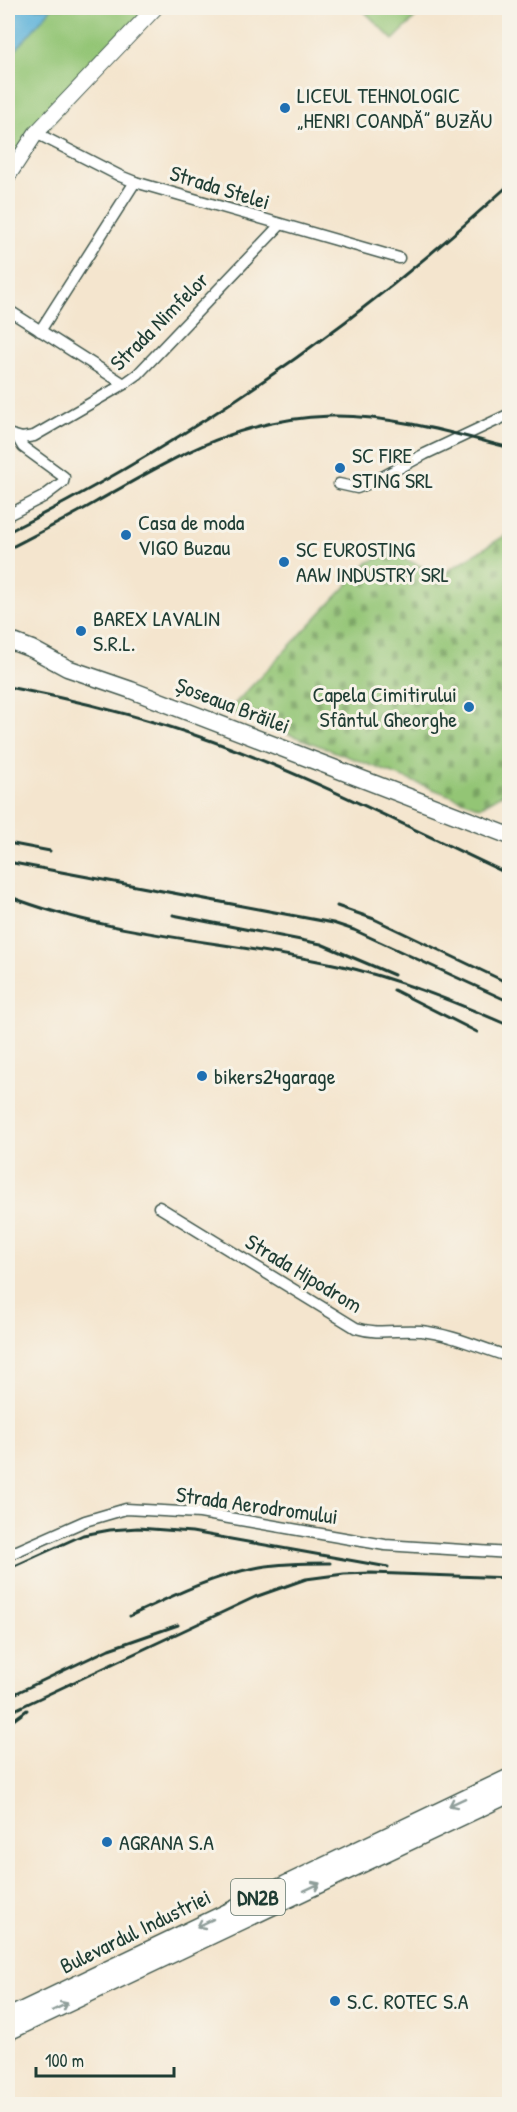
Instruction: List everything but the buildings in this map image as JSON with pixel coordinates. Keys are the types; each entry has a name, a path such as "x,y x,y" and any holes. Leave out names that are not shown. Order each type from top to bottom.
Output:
{"main road":[{"path":"8,176 36,133 155,8"},
{"name":"Șoseaua Brăilei","path":"8,640 32,649 67,668 131,690 510,836"},
{"name":"Bulevardul Industriei","path":"8,2018 510,1777"},
{"name":"Bulevardul Industriei","path":"8,2032 510,1794"}],"street":[{"name":"Strada Stelei","path":"36,133 135,182 399,258"},
{"path":"40,331 135,182"},
{"name":"Strada Nimfelor","path":"12,436 34,436 138,374 280,225"},
{"path":"8,310 124,384"},
{"path":"339,484 357,488 375,482 425,454 510,414"},
{"name":"Strada Nimfelor","path":"8,515 43,497 63,482 64,477 23,447 12,436"},
{"name":"Strada Hipodrom","path":"159,1207 356,1328 378,1333 423,1331 510,1357"},
{"name":"Strada Aerodromului","path":"8,1555 86,1521 126,1509 200,1513 385,1545 510,1553"}],"green space":[{"path":"8,8 149,8 8,176"},
{"path":"363,8 407,8 416,17 393,40"},
{"path":"509,533 509,790 480,807 228,711 369,562 391,553 439,574 446,572"}],"water":[{"path":"8,8 52,8 13,53 8,54"}],"railway":[{"path":"8,532 142,458 271,376 394,284 510,184"},
{"path":"8,549 180,456 236,432 266,424 297,418 331,416 376,418 421,426 510,448"},
{"path":"8,687 108,709 167,726 255,757 341,794 510,875"},
{"path":"8,843 50,851"},
{"path":"8,862 333,923 354,930 510,1002"},
{"path":"8,896 48,910 129,930 297,957 360,970 425,991 510,1026"},
{"path":"337,906 374,919 510,984"},
{"path":"173,915 321,944 394,975"},
{"path":"394,990 477,1032"},
{"path":"8,1569 83,1535 138,1528 192,1532 388,1567"},
{"path":"130,1616 226,1575 277,1565 330,1563"},
{"path":"8,1713 255,1597 306,1579 371,1573 510,1578"},
{"path":"8,1697 109,1649 178,1625"},
{"path":"8,1724 27,1710"}],"place":[{"name":"LICEUL TEHNOLOGIC „HENRI COANDĂ” BUZĂU","path":"285,108"},
{"name":"SC FIRE STING SRL","path":"340,468"},
{"name":"Casa de moda VIGO Buzau","path":"126,535"},
{"name":"SC EUROSTING AAW INDUSTRY SRL","path":"284,562"},
{"name":"BAREX LAVALIN S.R.L.","path":"81,631"},
{"name":"Capela Cimitirului Sfântul Gheorghe","path":"469,707"},
{"name":"bikers24garage","path":"202,1076"},
{"name":"AGRANA S.A","path":"107,1842"},
{"name":"S.C. ROTEC S.A","path":"335,2001"}]}
